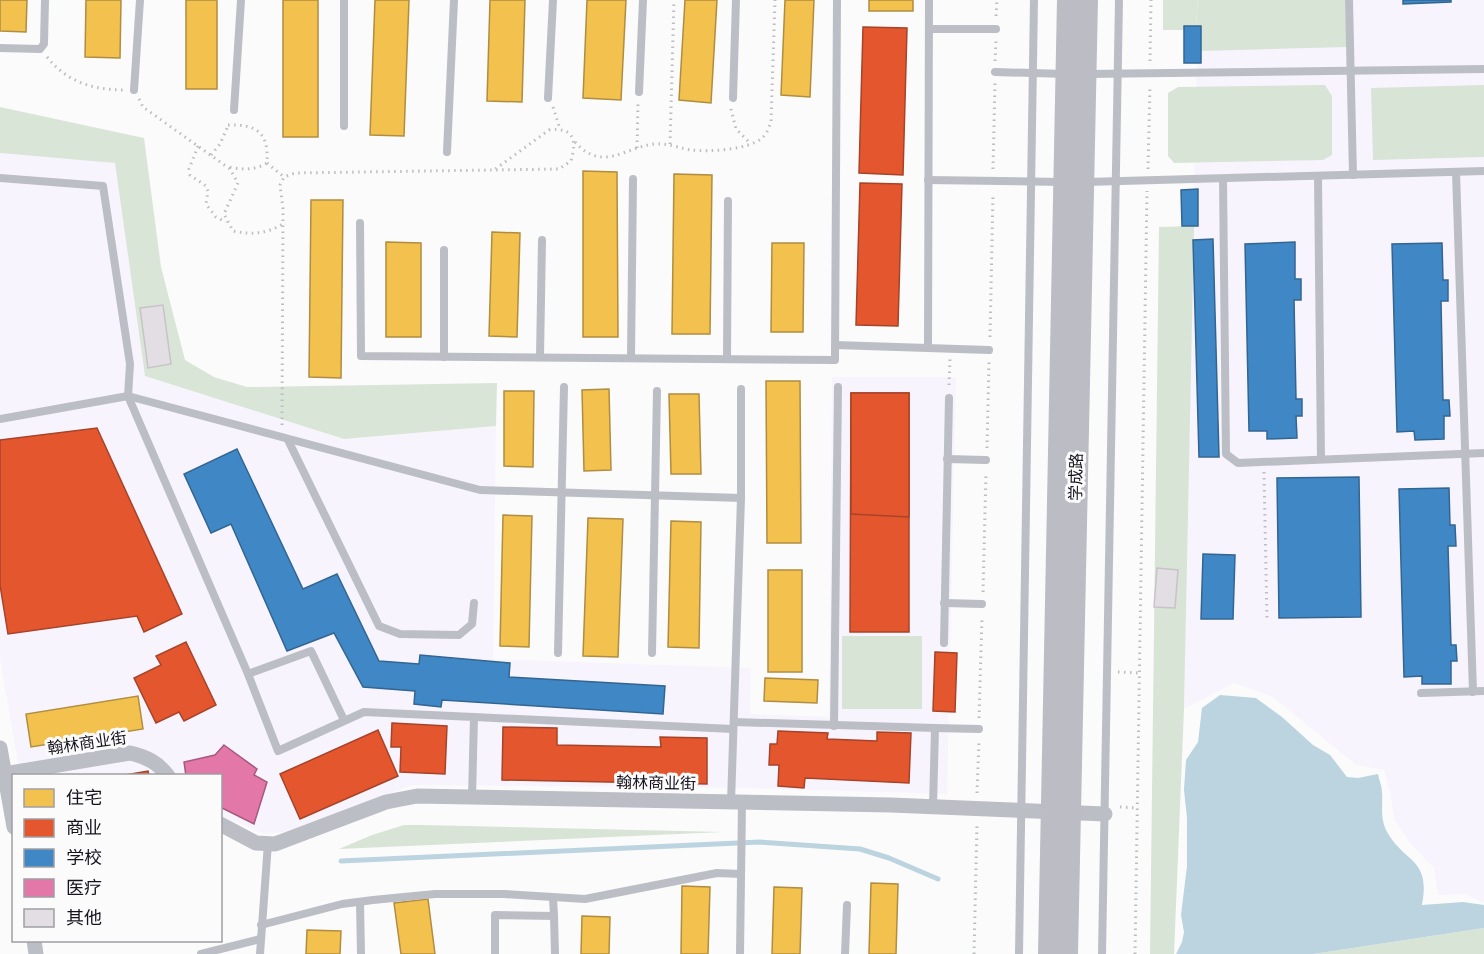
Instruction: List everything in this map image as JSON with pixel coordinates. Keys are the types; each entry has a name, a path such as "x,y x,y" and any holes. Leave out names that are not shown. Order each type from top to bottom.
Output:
{"main road":[{"name":"学成路","path":"1067,954 1061,812 1075,74 1068,0"},
{"name":"学成路","path":"1075,74 1086,0"},
{"name":"学成路","path":"1049,954 1061,812"}],"street":[{"path":"0,748 2,774 12,818"},
{"name":"翰林商业街","path":"2,774 130,753 147,757 161,766 167,774"},
{"name":"翰林商业街","path":"268,843 275,844 386,802 417,796 977,808 1105,814"},
{"path":"222,825 256,843 268,843"}],"lane":[{"path":"0,48 40,49 44,44 45,0"},
{"path":"134,90 140,0"},
{"path":"234,110 241,0"},
{"path":"344,0 344,126"},
{"path":"447,152 453,0"},
{"path":"548,98 553,0"},
{"path":"639,92 643,0"},
{"path":"733,98 736,0"},
{"path":"360,223 361,356 835,360 837,0"},
{"path":"928,348 929,0"},
{"path":"1019,954 1034,0"},
{"path":"1102,954 1119,0"},
{"path":"1349,0 1353,175"},
{"path":"929,29 996,29"},
{"path":"995,72 1150,75 1484,69"},
{"path":"928,180 1115,182 1484,171"},
{"path":"1456,172 1473,692"},
{"path":"1318,176 1321,459"},
{"path":"0,178 103,186 130,364 128,396 248,674 278,751 364,712 734,726 979,729"},
{"path":"631,358 633,179"},
{"path":"1223,179 1226,454 1238,463 1484,453"},
{"path":"727,359 728,201"},
{"path":"540,357 542,240"},
{"path":"444,250 444,357"},
{"path":"835,345 989,350"},
{"path":"558,653 564,387"},
{"path":"834,726 838,387"},
{"path":"740,954 741,835 736,803 734,726 741,498 741,389"},
{"path":"651,653 657,391"},
{"path":"0,419 128,396 480,490 741,498"},
{"path":"944,643 949,398"},
{"path":"285,439 379,626 400,634 459,635 472,624 474,603"},
{"path":"947,459 986,460"},
{"path":"944,603 982,604"},
{"path":"248,674 311,651 344,720"},
{"path":"1421,693 1484,691"},
{"path":"472,798 474,717"},
{"path":"933,807 935,728"},
{"path":"260,954 268,843"},
{"path":"261,925 342,904 435,894 504,894 585,899 717,873 741,874"},
{"path":"553,898 555,954"},
{"path":"360,902 361,954"},
{"path":"845,954 847,905"},
{"path":"495,954 495,915 554,916"},
{"path":"201,954 260,939"}],"path":[{"path":"670,144 674,0"},
{"path":"573,141 585,153 608,156 655,144 670,144 688,150 709,152 751,144 763,138 771,122 776,0"},
{"path":"974,954 997,0"},
{"path":"1135,954 1151,0"},
{"path":"40,49 56,69 74,80 96,88 134,90 143,107 227,166 249,168 260,167 267,163"},
{"path":"637,148 639,92"},
{"path":"548,98 561,129"},
{"path":"733,98 731,112 736,129 751,144"},
{"path":"211,155 220,144 234,110"},
{"path":"228,125 251,126 258,130 265,142 267,163"},
{"path":"285,439 283,224 280,185 284,177 295,173 494,170 560,169 571,161 575,147 569,133 561,129 549,130 494,170"},
{"path":"198,146 189,169 190,176 206,186 208,210 227,223"},
{"path":"267,163 284,177"},
{"path":"227,166 238,183 224,214 232,231 247,234 272,231 283,224"},
{"path":"949,398 950,348"},
{"path":"1264,462 1267,620"},
{"path":"1107,672 1139,673"}],"shaded area":[{"path":"1198,0 1484,0 1484,903 1465,894 1438,895 1434,868 1409,842 1394,819 1384,770 1356,765 1273,697 1234,683 1184,709"},
{"path":"0,153 115,162 145,376 344,439 496,426 493,659 751,668 750,714 829,717 832,377 956,377 947,794 747,788 412,785 284,832 265,834 222,816 222,774 20,774 0,659"}],"green space":[{"path":"1163,0 1198,0 1196,26 1184,26 1184,30 1163,30"},
{"path":"1198,0 1345,0 1347,47 1201,51 1201,26 1196,26"},
{"path":"1325,85 1332,96 1332,155 1323,160 1174,163 1168,156 1168,93 1178,87"},
{"path":"1484,85 1484,157 1373,160 1371,88"},
{"path":"0,107 144,138 161,267 185,360 214,377 247,387 497,383 496,426 344,439 145,376 115,163 0,153"},
{"path":"1194,226 1184,709 1174,954 1150,954 1159,227"},
{"path":"842,636 922,636 922,709 842,709"},
{"path":"404,825 723,832 339,849"},
{"path":"1484,928 1484,954 1313,954"}],"water":[{"path":"1220,695 1256,698 1282,717 1313,745 1330,755 1347,777 1358,778 1378,774 1382,790 1384,825 1393,841 1419,869 1424,889 1422,905 1463,902 1484,905 1484,928 1313,954 1176,954 1184,932 1181,915 1187,866 1187,818 1184,790 1186,760 1198,742 1202,708"}],"building: 住宅":[{"path":"0,0 27,0 26,32 0,31"},
{"path":"86,0 121,0 120,58 85,57"},
{"path":"186,0 217,0 217,89 186,89"},
{"path":"283,0 318,0 318,137 283,137"},
{"path":"375,0 409,0 404,136 370,135"},
{"path":"490,0 525,0 522,102 487,101"},
{"path":"587,0 626,0 621,100 583,98"},
{"path":"685,0 717,0 711,103 679,100"},
{"path":"785,0 814,0 810,97 781,95"},
{"path":"869,0 913,0 913,11 869,11"},
{"path":"583,171 617,172 618,337 583,337"},
{"path":"674,174 712,175 710,334 672,334"},
{"path":"311,200 343,200 341,378 309,377"},
{"path":"492,232 520,233 517,337 489,336"},
{"path":"386,242 421,243 421,337 386,337"},
{"path":"772,243 804,243 803,332 771,332"},
{"path":"766,381 800,381 801,543 767,543"},
{"path":"609,389 611,470 584,471 582,390"},
{"path":"504,391 534,391 533,467 504,466"},
{"path":"669,394 699,394 701,474 671,474"},
{"path":"503,515 532,516 529,647 500,646"},
{"path":"588,518 623,519 618,657 583,656"},
{"path":"671,521 701,522 699,648 668,647"},
{"path":"768,570 802,570 802,672 768,672"},
{"path":"765,678 818,680 817,703 764,701"},
{"path":"138,696 143,729 31,747 26,714"},
{"path":"871,883 898,884 896,954 869,954"},
{"path":"682,886 710,887 708,954 681,954"},
{"path":"774,887 802,888 800,954 772,954"},
{"path":"428,899 435,954 401,954 394,903"},
{"path":"582,916 610,917 609,954 581,954"},
{"path":"307,930 341,931 340,954 306,954"}],"building: 商业":[{"path":"863,27 907,28 903,175 859,173"},
{"path":"860,183 902,184 898,326 856,325"},
{"path":"851,393 909,393 909,632 850,632"},
{"path":"851,393 909,393 909,517 851,514"},
{"path":"97,428 182,614 144,632 137,616 8,634 0,585 0,440"},
{"path":"186,642 216,705 184,721 179,712 156,723 134,678 161,665 156,656"},
{"path":"935,652 957,653 955,712 933,711"},
{"path":"392,723 447,726 445,774 400,772 401,747 391,747"},
{"path":"503,727 557,728 557,745 661,747 660,737 707,738 707,784 502,780"},
{"path":"378,730 398,776 300,819 280,774"},
{"path":"778,731 828,733 827,739 877,741 877,732 911,733 909,783 805,778 804,788 778,786 779,765 769,765 770,744 777,744"},
{"path":"148,771 149,774 131,774"}],"building: 学校":[{"path":"1403,0 1451,0 1451,2 1403,4"},
{"path":"1184,26 1201,26 1201,63 1184,63"},
{"path":"1198,189 1198,226 1182,226 1181,190"},
{"path":"1213,239 1219,457 1199,457 1193,240"},
{"path":"1295,242 1295,279 1301,279 1301,300 1294,300 1296,399 1302,399 1302,416 1296,416 1297,438 1267,439 1267,431 1249,431 1245,244"},
{"path":"1442,243 1443,280 1448,280 1448,301 1441,301 1443,400 1449,400 1450,416 1444,416 1444,439 1415,440 1414,431 1397,432 1392,244"},
{"path":"237,449 303,589 337,574 379,661 419,664 420,655 510,663 509,677 665,686 663,714 442,700 441,707 414,704 415,691 363,687 334,633 287,651 231,524 211,533 184,474"},
{"path":"1359,477 1361,617 1279,618 1277,478"},
{"path":"1449,488 1450,525 1455,525 1456,546 1448,546 1451,645 1456,645 1457,661 1451,661 1451,684 1422,684 1422,676 1404,677 1399,489"},
{"path":"1203,554 1235,555 1233,619 1201,619"}],"building: 医疗":[{"path":"224,745 257,769 254,775 267,782 254,824 222,808 222,774 186,774 184,762 215,755"}],"building: 其他":[{"path":"163,305 171,364 148,368 140,308"},
{"path":"1157,568 1178,570 1175,608 1154,607"}],"waterway":[{"path":"341,861 760,842 860,849 889,858 938,879"}]}
